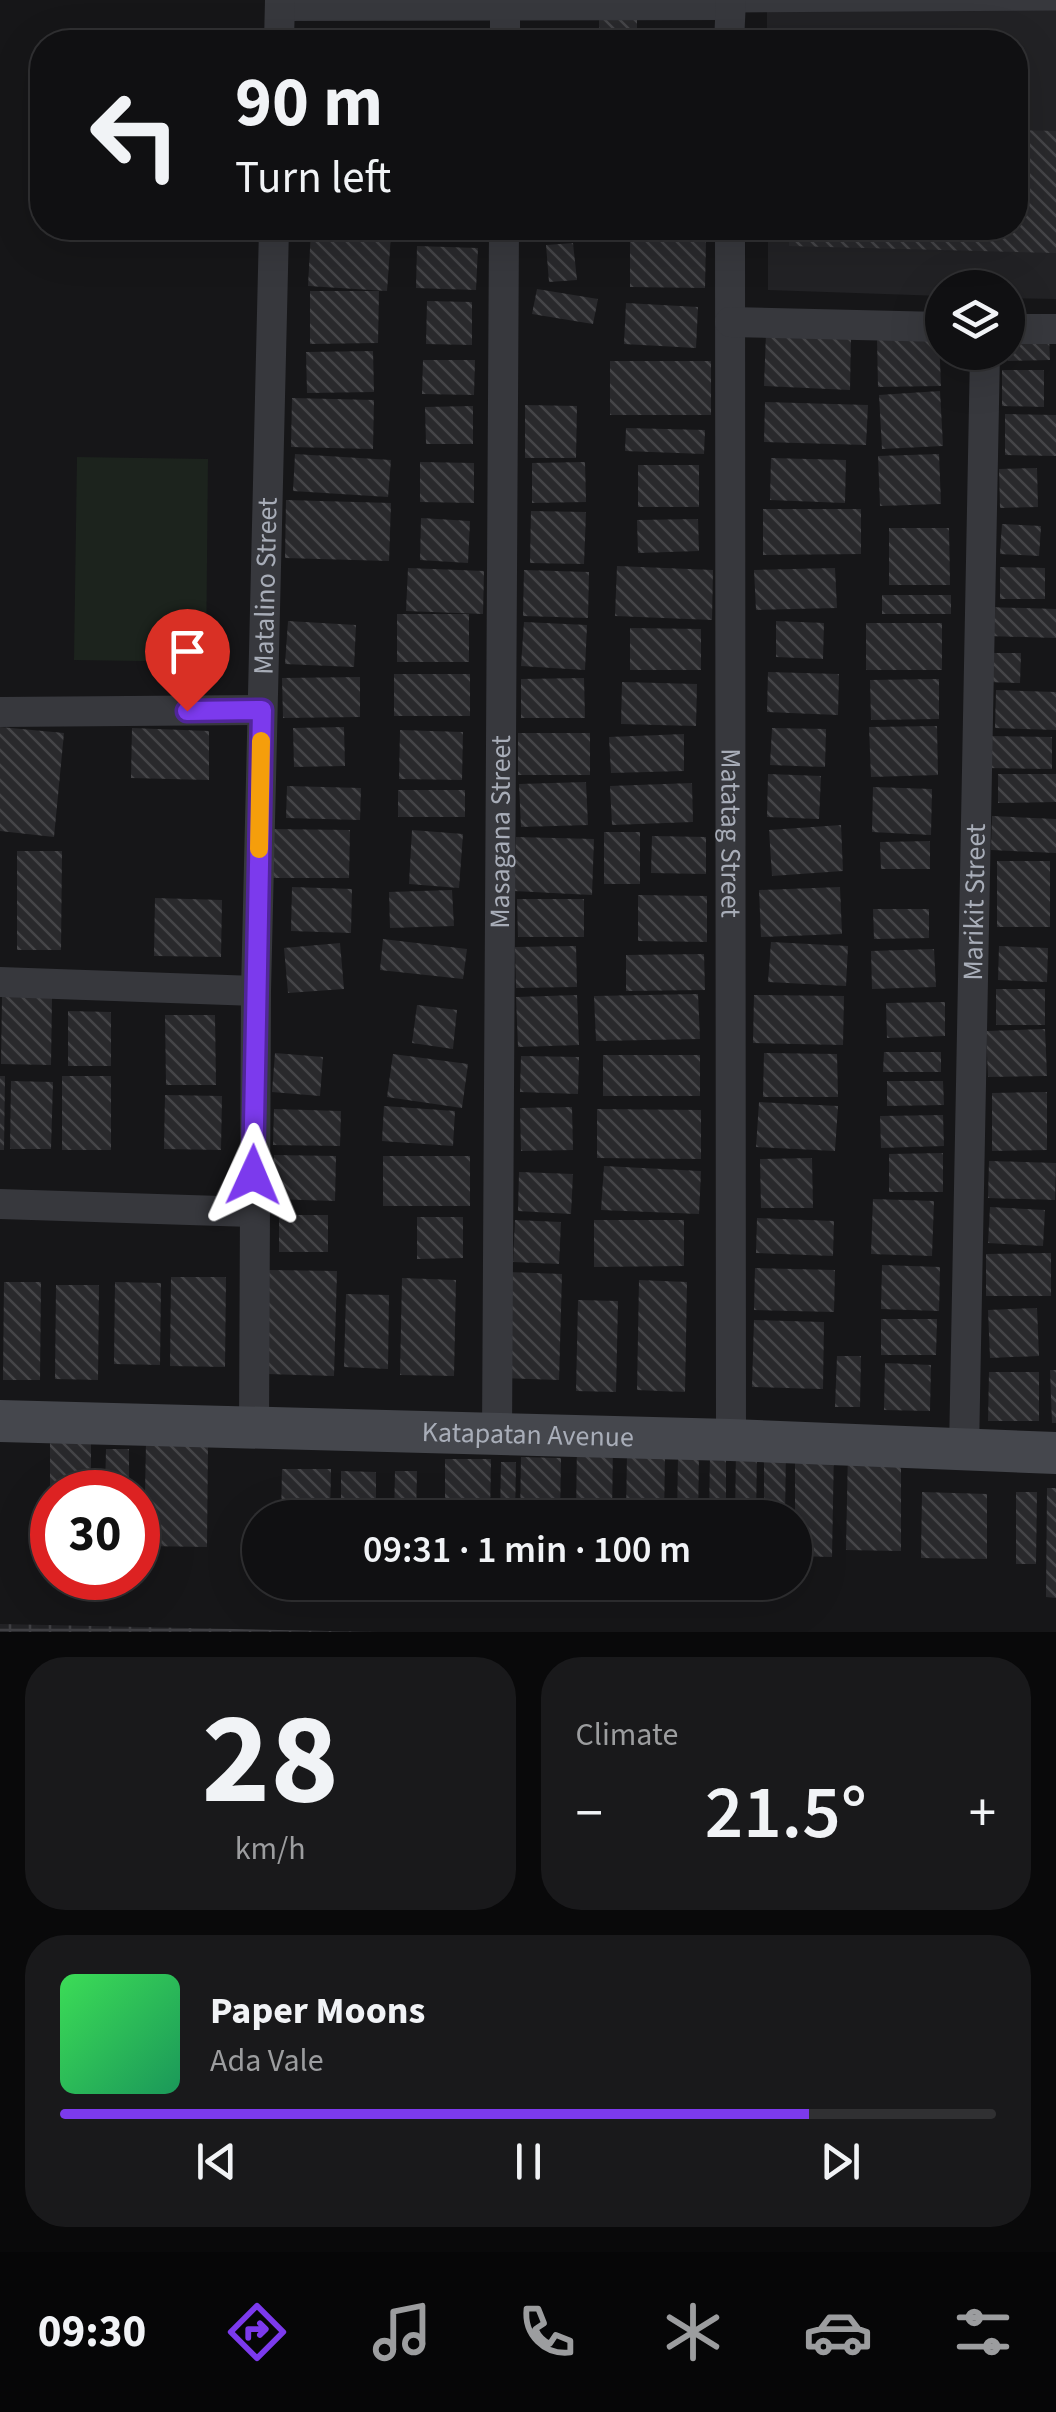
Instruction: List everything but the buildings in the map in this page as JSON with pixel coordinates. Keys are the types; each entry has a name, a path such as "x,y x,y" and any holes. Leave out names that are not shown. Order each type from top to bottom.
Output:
{"street":[{"path":"279,30 280,3 731,2 730,30"},
{"path":"505,3 505,30"},
{"name":"Matalino Street","path":"254,1426 252,1212 274,240"},
{"name":"Masagana Street","path":"498,1434 504,240"},
{"name":"Matatag Street","path":"730,240 731,1440"},
{"path":"730,322 925,328"},
{"path":"1025,329 1056,329"},
{"name":"Marikit Street","path":"964,1450 984,370"},
{"path":"0,712 262,710"},
{"path":"0,982 256,990"},
{"path":"0,1204 252,1212"},
{"name":"Katapatan Avenue","path":"0,1421 731,1440 1056,1453"}],"lane":[{"path":"731,2 1056,3"}],"shaded area":[{"path":"767,0 1056,0 1056,299 1025,298 1025,270 925,270 925,295 768,290 768,240 1028,240 1028,30 767,30"},
{"path":"77,457 208,459 206,662 74,660"},
{"path":"0,1624 378,1632 0,1632"}],"slow traffic":[{"path":"259,849 261,741"}],"route":[{"path":"187,711 262,710 253,1175"}]}
